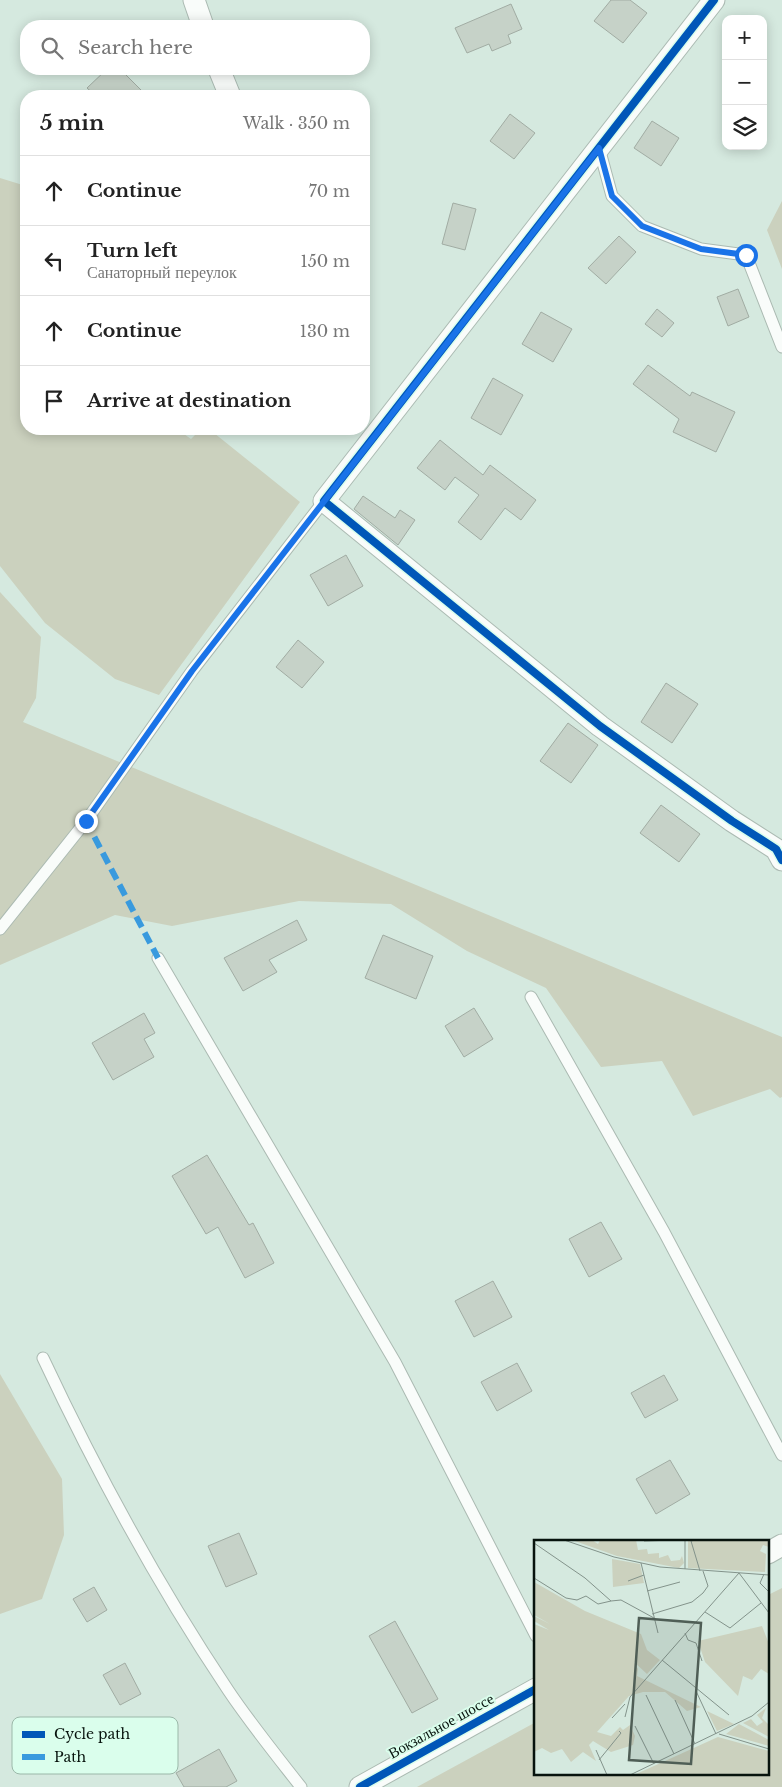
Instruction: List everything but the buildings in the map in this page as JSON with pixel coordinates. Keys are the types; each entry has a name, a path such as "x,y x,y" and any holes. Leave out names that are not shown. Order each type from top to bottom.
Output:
{"street":[{"path":"194,0 202,20"},
{"path":"714,0 324,501 600,726 780,854"},
{"path":"222,75 228,90"},
{"path":"770,1552 782,1545"},
{"name":"Вокзальное шоссе","path":"360,1787 534,1690"}],"lane":[{"path":"599,148 612,196 642,226 701,249 746,255 782,347"},
{"path":"0,929 86,821 192,671 324,501"},
{"path":"158,958 395,1362 534,1632"},
{"path":"531,997 664,1232 782,1455"},
{"path":"43,1358 87,1451 142,1553 228,1691 301,1787"}],"green space":[{"path":"0,178 20,184 20,435 185,435 191,439 195,435 216,435 300,502 159,695 115,679 45,623 0,566"},
{"path":"782,201 782,269 767,230"},
{"path":"0,592 41,637 36,698 23,722 782,1037 782,1097 780,1098 770,1089 693,1116 662,1061 601,1067 546,988 467,951 391,904 299,901 172,926 115,915 0,965"},
{"path":"0,1374 62,1479 64,1535 42,1599 0,1614"},
{"path":"782,1588 782,1787 417,1787 534,1723 534,1774 770,1774 770,1594"}],"marked path":[{"path":"86,821 158,958"}],"cycle path":[{"path":"714,0 324,501 600,726 732,821 776,849 782,860"},
{"path":"360,1787 534,1690"}],"route":[{"path":"86,821 192,671 599,148 612,196 642,226 701,249 746,255"}]}
